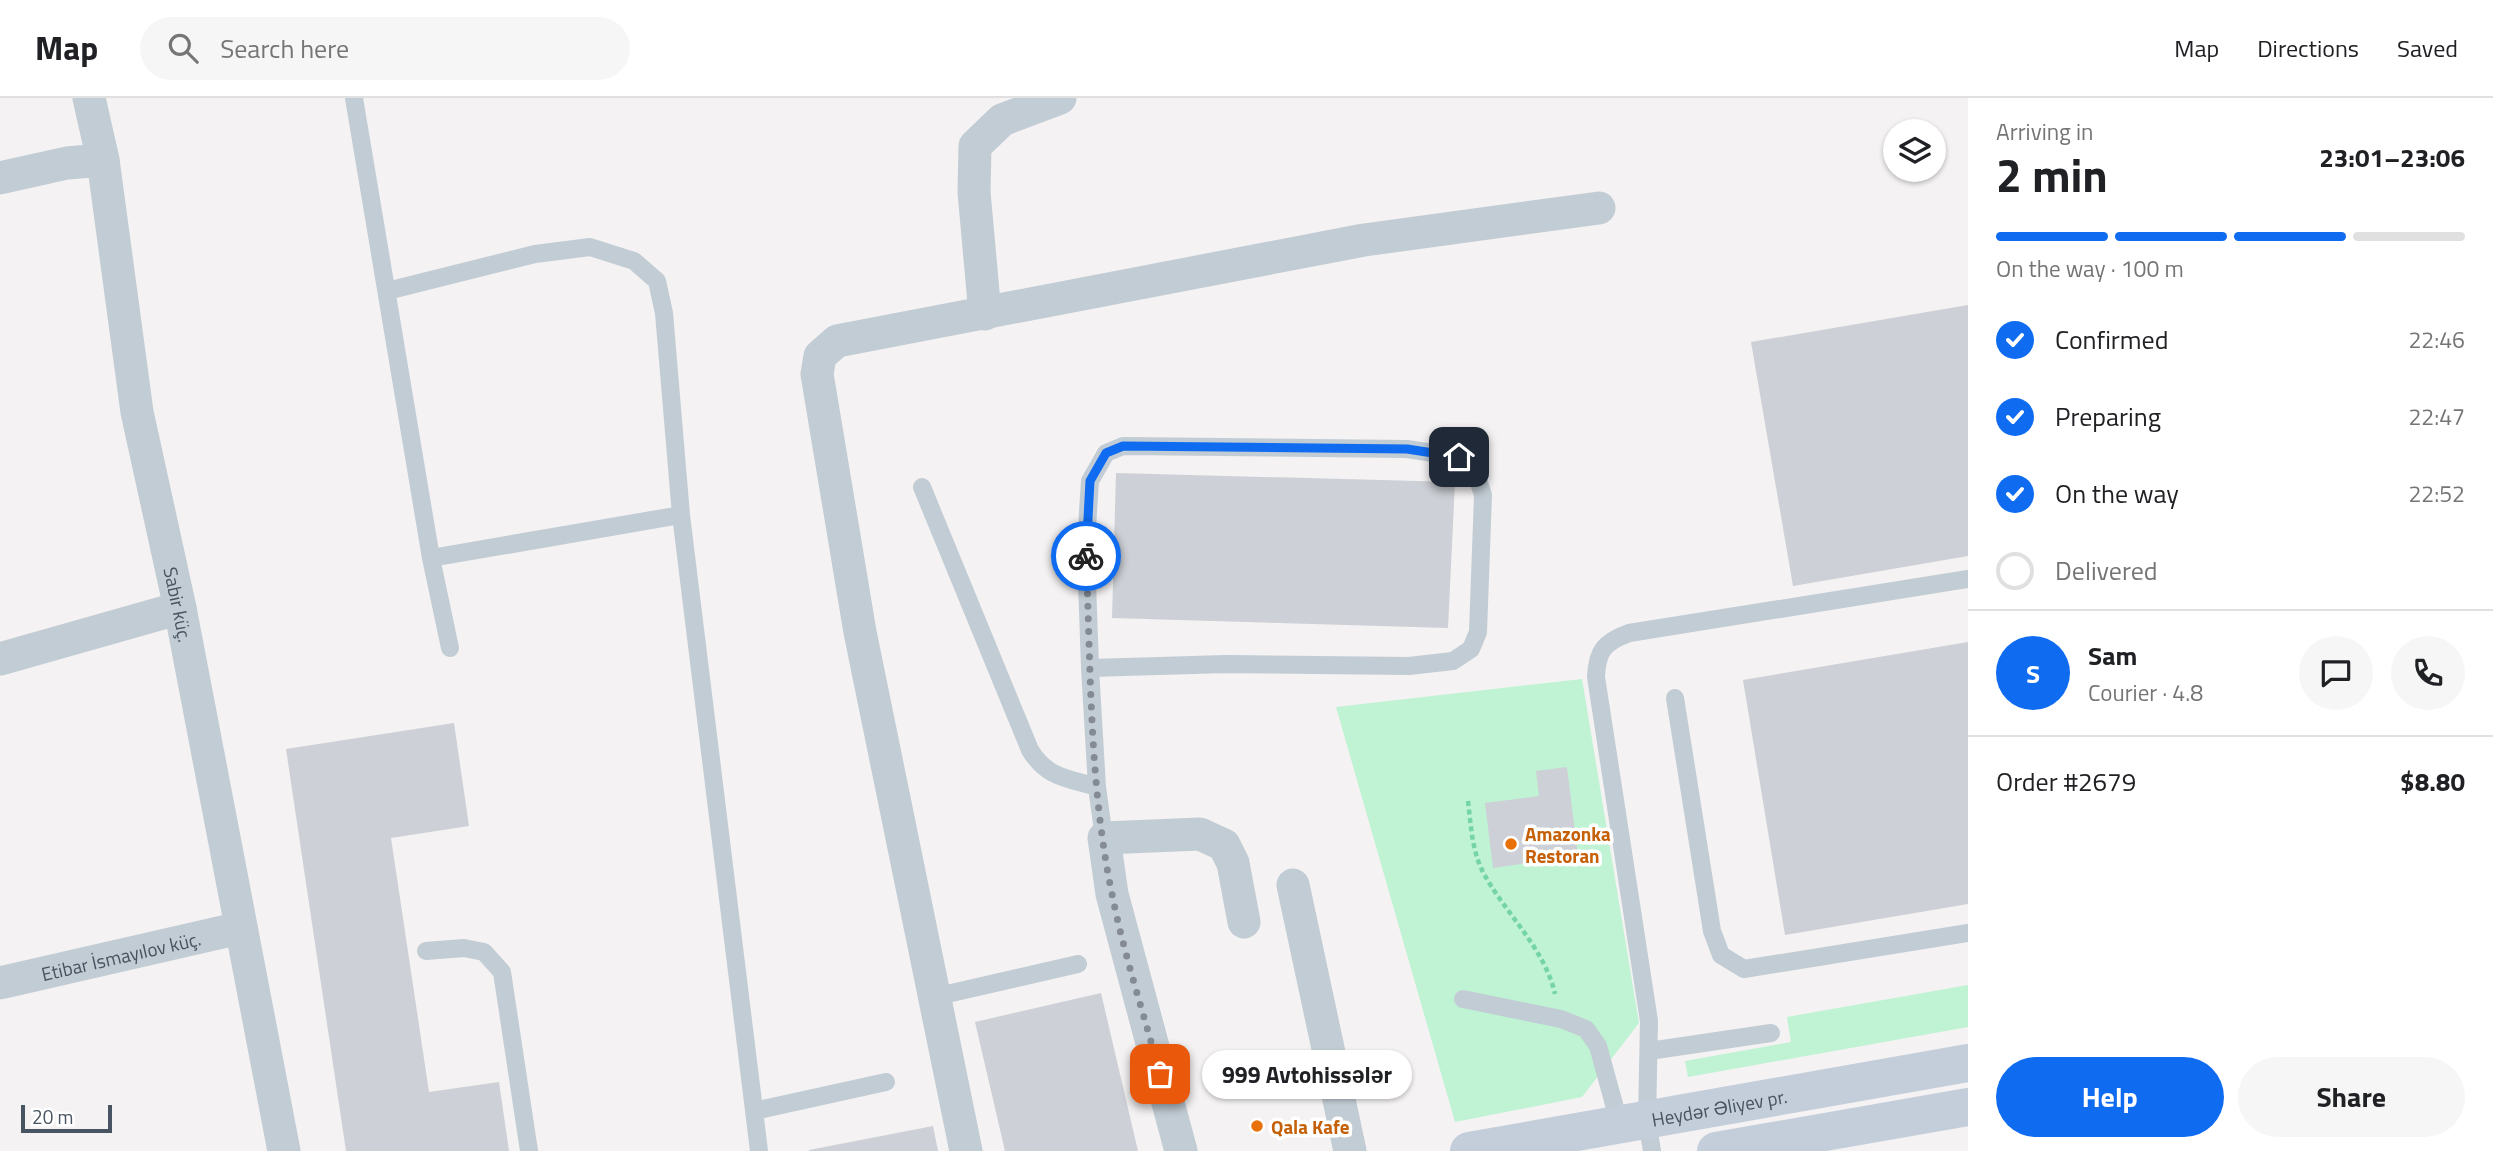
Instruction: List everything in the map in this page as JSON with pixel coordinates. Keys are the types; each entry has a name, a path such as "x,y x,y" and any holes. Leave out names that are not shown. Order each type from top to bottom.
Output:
{"main road":[{"name":"Heydər Əliyev pr.","path":"1469,1151 1640,1133 1968,1063"},
{"path":"1726,1150 1968,1107"}],"street":[{"name":"Sabir küç.","path":"89,98 103,160 137,412 180,608 284,1151"},
{"path":"985,314 974,192 975,146 1002,120 1060,98"},
{"path":"0,178 67,163 103,160"},
{"path":"966,1151 860,632 817,374 820,356 837,341 1364,240 1599,208"},
{"path":"0,659 180,608"},
{"path":"1181,1151 1112,894 1104,838 1200,834 1224,845 1233,863 1244,922"},
{"path":"1293,885 1350,1151"},
{"name":"Etibar İsmayılov küç.","path":"0,983 240,928"}],"lane":[{"path":"354,98 431,558 450,648"},
{"path":"387,291 536,254 590,247 634,261 657,281 664,313 681,515 759,1151"},
{"path":"1090,668 1226,664 1409,666 1453,661 1471,649 1478,632 1483,495 1476,474 1459,457 1407,449 1123,446 1106,453 1090,481 1086,553 1090,668 1097,787 1104,838"},
{"path":"922,487 1038,764 1049,772 1097,787"},
{"path":"431,558 681,515"},
{"path":"1640,1133 1650,1021 1596,677 1597,660 1609,640 1629,633 1968,579"},
{"path":"1675,698 1712,931 1721,955 1744,969 1968,933"},
{"path":"426,951 464,948 484,952 502,972 528,1151"},
{"path":"934,997 1078,964"},
{"path":"1463,999 1561,1019 1586,1029 1598,1046 1640,1133"},
{"path":"1649,1051 1771,1033"},
{"path":"754,1111 886,1083"}],"path":[{"path":"1468,801 1475,850 1484,873 1541,961 1553,985 1561,1019"}],"green space":[{"path":"1582,679 1639,1023 1582,1097 1455,1122 1336,707"},
{"path":"1968,985 1968,1027 1688,1077 1685,1061 1791,1042 1787,1017"}],"building":[{"path":"1968,305 1968,556 1793,586 1751,342"},
{"path":"1116,473 1455,482 1448,628 1112,618"},
{"path":"1968,642 1968,904 1785,935 1743,680"},
{"path":"454,723 469,826 391,838 429,1092 499,1082 509,1151 346,1151 286,749"},
{"path":"1567,767 1578,856 1493,868 1485,803 1539,796 1536,771"},
{"path":"1101,993 1138,1151 1005,1151 975,1022"},
{"path":"933,1126 938,1151 809,1151 809,1150"}],"way so far":[{"path":"1086,556 1097,787 1112,894 1160,1074"}],"place":[{"name":"Amazonka Restoran","path":"1511,844"},
{"name":"999 Avtohissələr","path":"1160,1074"},
{"name":"Qala Kafe","path":"1257,1126"}],"route":[{"path":"1086,556 1090,481 1106,453 1123,446 1407,449 1459,457"}]}
